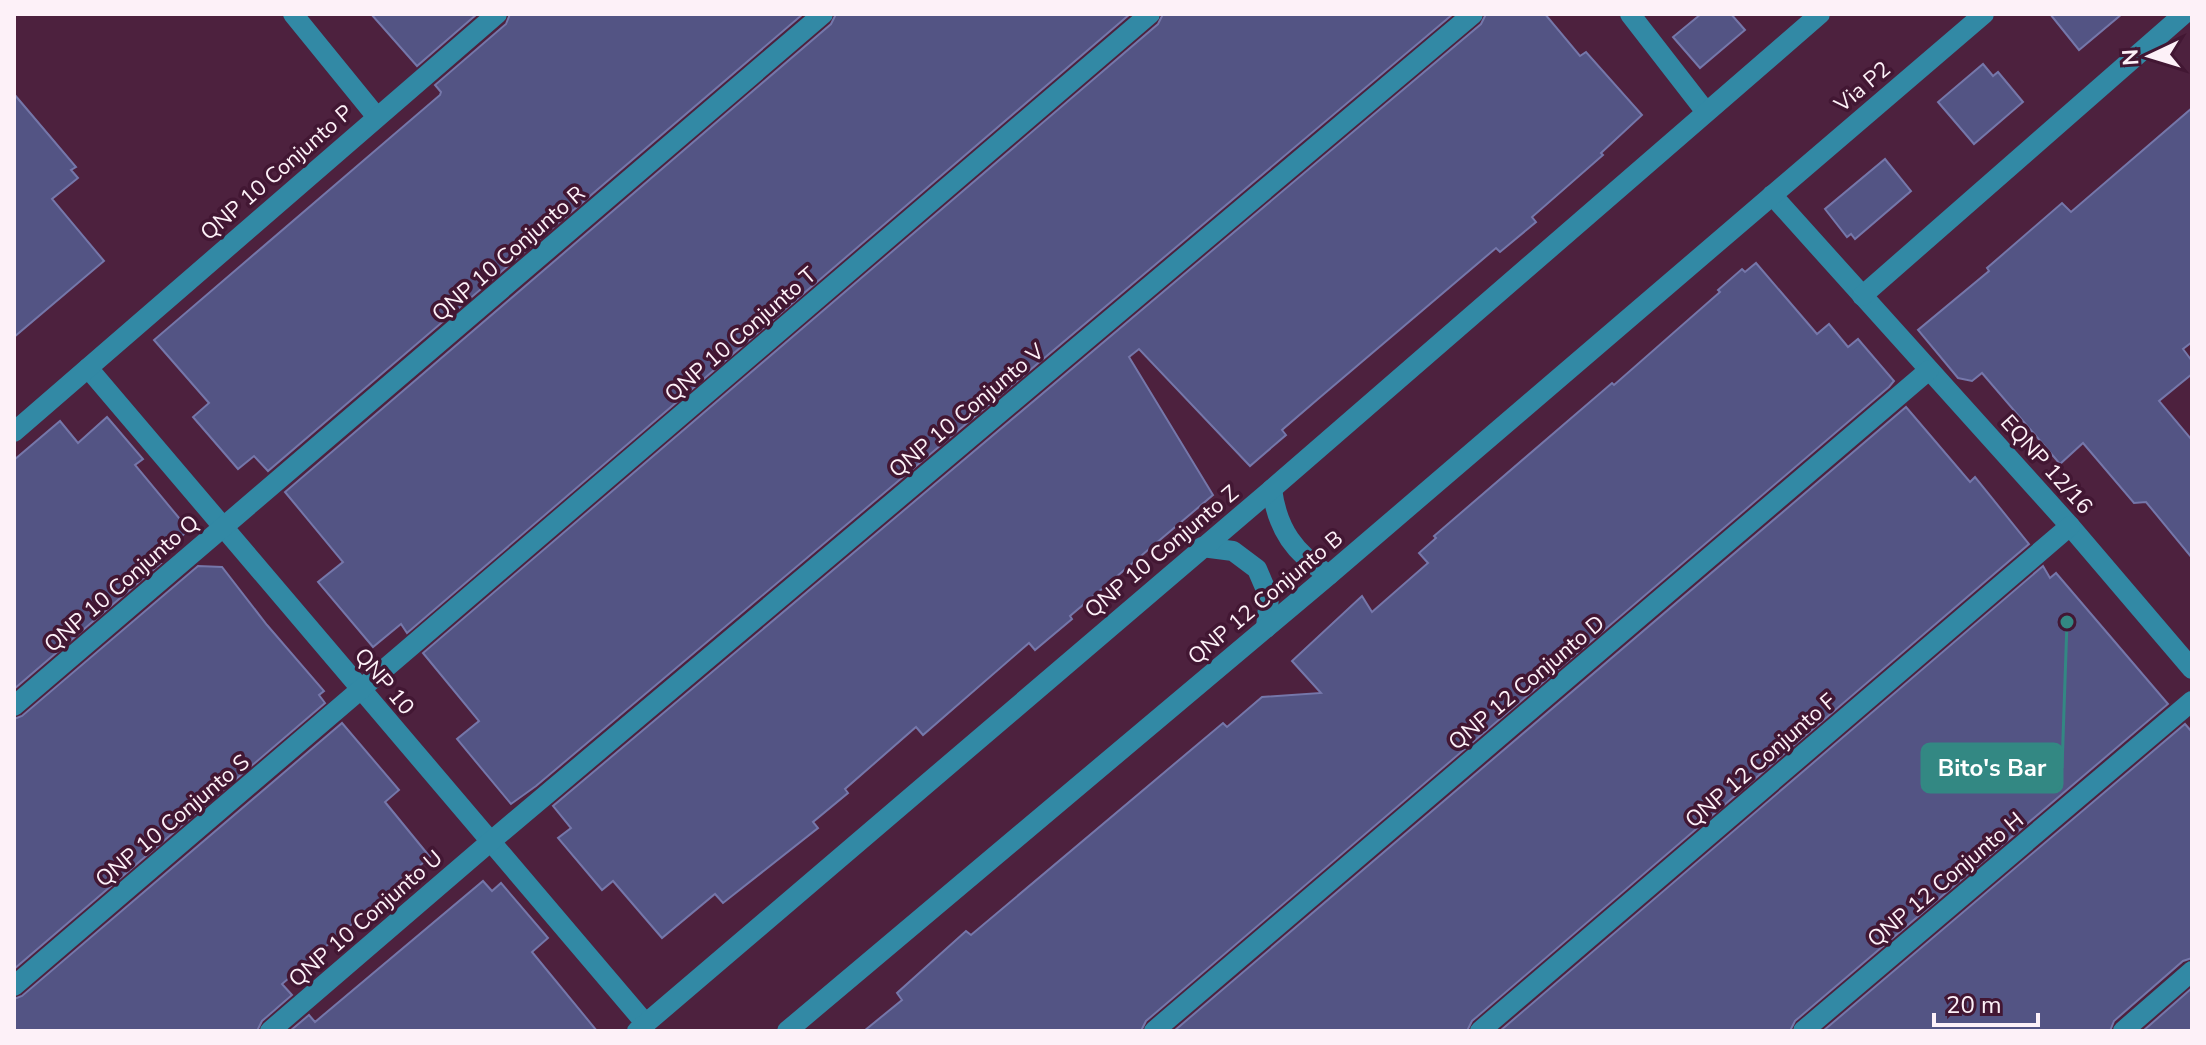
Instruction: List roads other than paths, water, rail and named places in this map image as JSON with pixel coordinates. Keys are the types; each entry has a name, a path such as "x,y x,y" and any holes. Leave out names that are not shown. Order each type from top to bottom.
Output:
{"street":[{"path":"293,14 376,116"},
{"name":"QNP 10 Conjunto P","path":"14,432 497,14"},
{"name":"QNP 10 Conjunto R","path":"223,528 823,14"},
{"name":"QNP 10 Conjunto T","path":"361,690 1150,14"},
{"name":"QNP 10 Conjunto V","path":"490,842 1473,14"},
{"path":"1630,14 1706,112 1820,14"},
{"name":"Via P2","path":"1772,195 1984,14"},
{"path":"1862,296 2184,14"},
{"name":"QNP 10 Conjunto Z","path":"641,1027 1272,489 1706,112"},
{"name":"EQNP 12/16","path":"1772,195 2070,526 2192,669"},
{"name":"QNP 12 Conjunto B","path":"787,1031 1329,575 1772,195"},
{"name":"QNP 10","path":"88,368 490,842 641,1027"},
{"name":"QNP 12 Conjunto D","path":"1154,1031 1929,370"},
{"path":"1272,489 1275,511 1283,531 1303,556 1329,575"},
{"name":"QNP 12 Conjunto F","path":"1480,1031 2070,526"},
{"name":"QNP 10 Conjunto Q","path":"14,706 223,528"},
{"path":"1202,547 1233,551 1257,569 1269,597 1266,628"},
{"name":"QNP 10 Conjunto S","path":"14,986 361,690"},
{"name":"QNP 12 Conjunto H","path":"1803,1031 2192,701"},
{"name":"QNP 10 Conjunto U","path":"270,1031 490,842"},
{"path":"2123,1031 2192,971"}],"place":[{"name":"Bito's Bar","path":"2067,622"}]}
